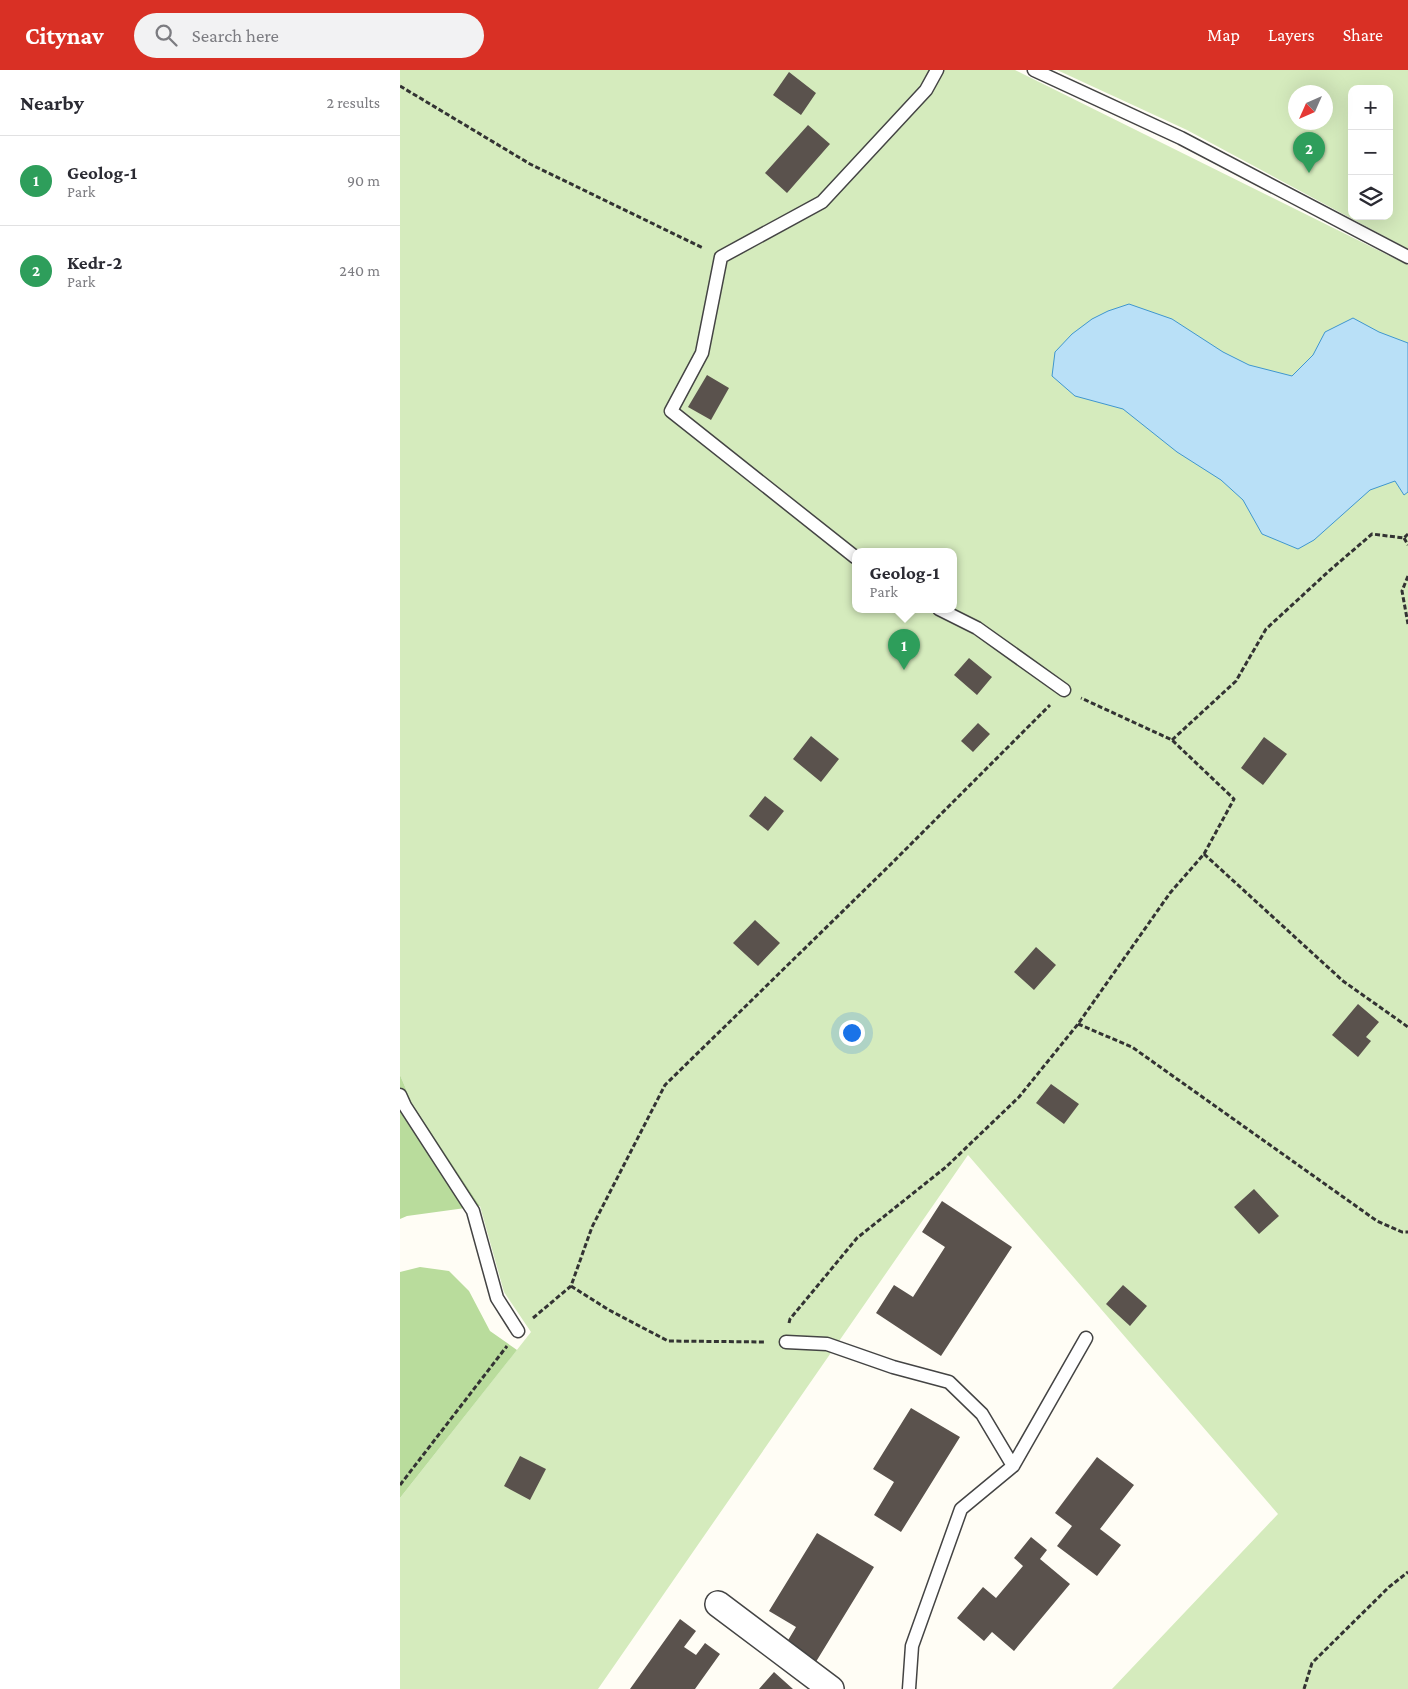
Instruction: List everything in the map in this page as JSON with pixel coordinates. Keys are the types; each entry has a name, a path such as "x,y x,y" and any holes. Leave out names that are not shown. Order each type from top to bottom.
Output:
{"street":[{"path":"718,1604 831,1689"}],"lane":[{"path":"852,555 671,411 702,353 721,257 822,202 926,90 937,70"},
{"path":"1034,70 1181,138 1408,257"},
{"path":"947,613 976,628 1064,690"},
{"path":"400,1095 405,1106 473,1211 497,1298 518,1331"},
{"path":"909,1689 912,1646 961,1509 1012,1466 1086,1338"},
{"path":"786,1342 827,1344 893,1367 949,1382 982,1414 1012,1466"}],"path":[{"path":"400,86 530,164 721,257"},
{"path":"1172,740 1236,681 1266,629 1329,571 1372,534 1404,538"},
{"path":"1404,538 1408,534"},
{"path":"1404,538 1408,546"},
{"path":"1408,576 1402,591 1408,624"},
{"path":"400,1485 518,1331 572,1286 592,1227 665,1085 889,866 1064,690 1172,740 1234,799 1204,854 1170,892 1078,1024 1019,1097 946,1167 857,1238 790,1320 786,1342 668,1341 609,1310 572,1286"},
{"path":"1204,854 1343,981 1408,1027"},
{"path":"1078,1024 1132,1047 1377,1222 1402,1232 1408,1232"},
{"path":"1304,1689 1312,1663 1389,1587 1408,1572"}],"green space":[{"path":"400,70 1015,70 1408,265 1408,1689 1112,1689 1278,1514 968,1155 598,1689 400,1689 400,1498 531,1332 504,1292 480,1206 412,1103 400,1075"},
{"path":"1057,70 1408,70 1408,249 1354,220 1393,220 1393,85 1348,85 1348,217 1187,130"},
{"path":"400,1075 412,1103 480,1206 407,1216 400,1219"},
{"path":"420,1267 449,1271 469,1291 490,1331 517,1350 400,1498 400,1272"}],"water":[{"path":"1129,304 1172,319 1223,352 1249,365 1292,376 1313,355 1325,332 1353,318 1379,332 1408,343 1408,492 1404,495 1395,481 1370,490 1314,540 1298,549 1262,534 1243,500 1221,480 1177,452 1123,409 1075,396 1052,376 1055,352 1072,334 1092,319"}],"building":[{"path":"789,72 816,93 801,115 773,95"},
{"path":"808,125 830,144 787,193 765,173"},
{"path":"707,375 729,388 711,420 688,407"},
{"path":"969,658 992,677 977,695 954,675"},
{"path":"978,723 990,734 973,752 961,741"},
{"path":"811,736 839,759 821,782 793,759"},
{"path":"1264,737 1287,754 1263,785 1241,768"},
{"path":"765,796 784,811 768,831 749,816"},
{"path":"755,920 780,943 758,966 733,943"},
{"path":"1036,947 1056,965 1034,990 1014,972"},
{"path":"1358,1004 1379,1022 1366,1037 1371,1041 1358,1057 1332,1035"},
{"path":"1051,1084 1079,1104 1064,1124 1036,1103"},
{"path":"1254,1189 1279,1216 1259,1234 1234,1207"},
{"path":"942,1201 1012,1247 941,1356 876,1313 894,1285 913,1297 945,1247 922,1232"},
{"path":"1123,1285 1147,1306 1130,1326 1106,1304"},
{"path":"911,1408 960,1437 901,1532 874,1515 894,1482 873,1469"},
{"path":"520,1456 546,1469 530,1500 504,1486"},
{"path":"1097,1457 1134,1485 1100,1529 1121,1545 1097,1576 1057,1546 1072,1526 1055,1513"},
{"path":"817,1533 874,1567 814,1665 784,1647 796,1627 769,1611"},
{"path":"1031,1537 1047,1550 1040,1559 1070,1584 1014,1651 992,1632 984,1641 957,1618 983,1587 996,1598 1023,1566 1014,1558"},
{"path":"680,1619 696,1631 684,1647 696,1655 705,1643 720,1654 695,1689 630,1689"},
{"path":"774,1672 793,1689 759,1689"}],"place":[{"name":"Kedr-2","path":"1309,173"},
{"name":"Geolog-1","path":"904,670"}]}
